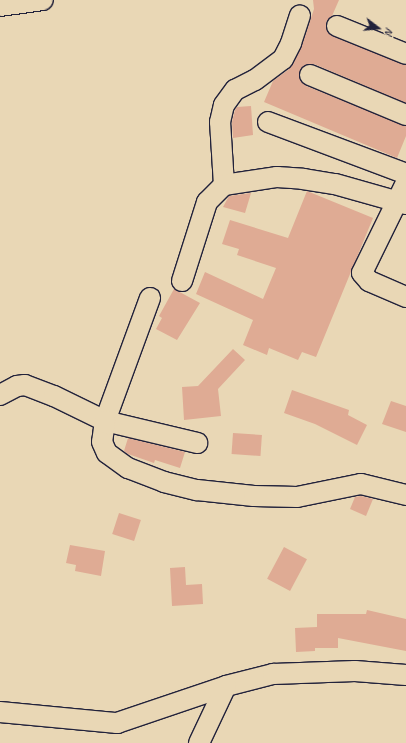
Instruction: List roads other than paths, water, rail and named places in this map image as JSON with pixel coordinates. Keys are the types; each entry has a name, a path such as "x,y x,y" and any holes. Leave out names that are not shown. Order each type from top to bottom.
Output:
{"street":[{"path":"0,6 43,0"},
{"path":"224,185 220,122 224,105 235,90 255,80 283,59 291,43 300,15"},
{"path":"338,26 406,54"},
{"path":"310,75 406,115"},
{"path":"268,122 406,174"},
{"path":"182,281 207,202 224,185 277,177 303,179 334,184 402,202"},
{"path":"406,183 402,202 362,273 370,281 406,297"},
{"path":"150,298 105,421 102,442 107,453 128,468 164,482 197,490 254,496 297,497 361,484 406,495"},
{"path":"0,396 17,386 25,385 54,396 105,421 198,444"},
{"path":"0,712 117,723 226,686 273,674 354,671 406,675"},
{"path":"199,743 226,686"}]}
